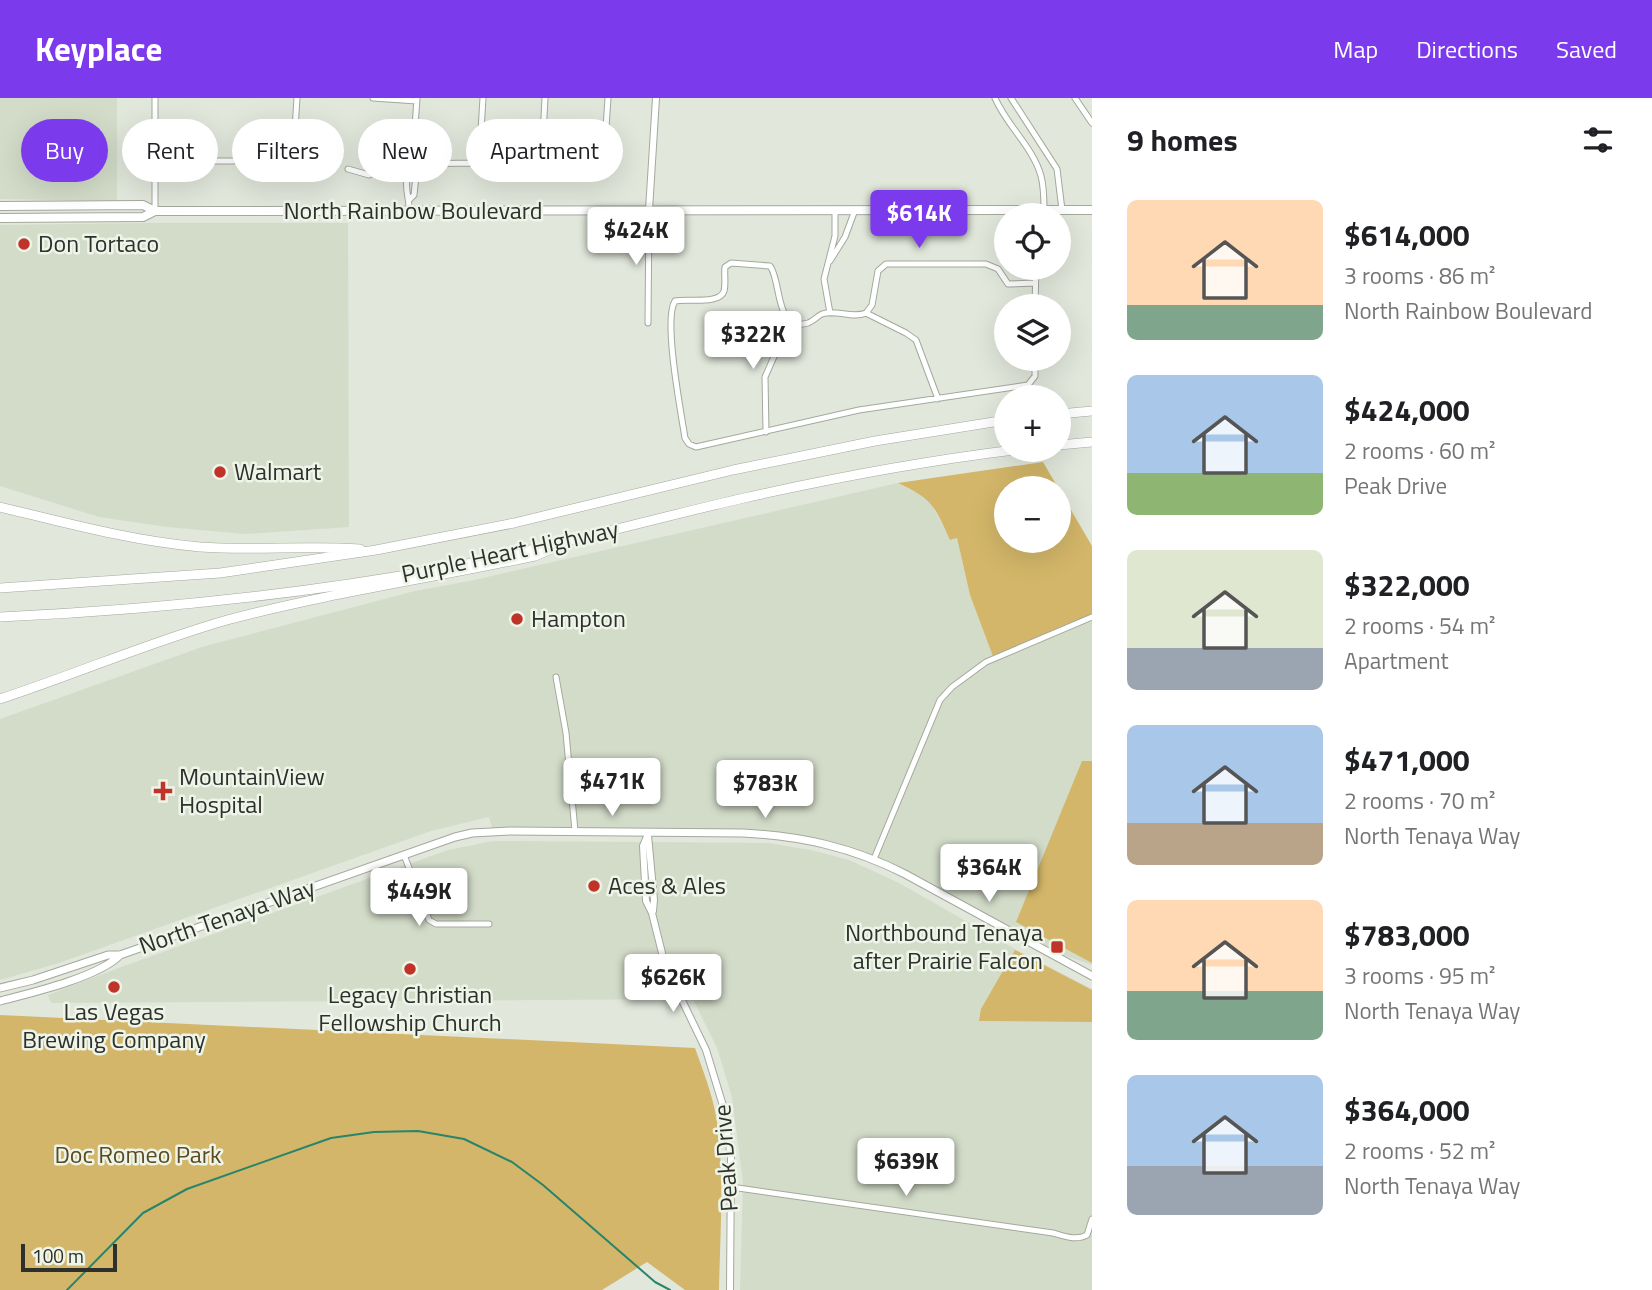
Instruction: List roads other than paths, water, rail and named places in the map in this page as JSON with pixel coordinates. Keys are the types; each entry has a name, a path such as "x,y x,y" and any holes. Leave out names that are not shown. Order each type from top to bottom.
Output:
{"highway":[{"path":"1071,413 1092,411"},
{"name":"Purple Heart Highway","path":"0,588 220,573 376,550 514,523 733,470 862,443 994,422"},
{"path":"1071,444 1092,442"},
{"name":"Purple Heart Highway","path":"0,617 214,602 445,568 570,541 744,498 904,466 994,453"},
{"path":"0,507 81,527 199,547 327,547 376,550"},
{"path":"0,699 202,628 241,617 316,599 535,556 570,541"}],"main road":[{"name":"North Rainbow Boulevard","path":"0,206 143,205 155,211 994,212"},
{"path":"60,216 61,206"},
{"name":"North Rainbow Boulevard","path":"1071,210 1092,210"},
{"name":"North Rainbow Boulevard","path":"0,218 144,217 155,211"},
{"name":"North Tenaya Way","path":"0,988 33,980 108,954 120,955 472,833 510,831 779,835 834,845 874,859 1092,976"},
{"name":"North Tenaya Way","path":"0,1001 111,964 120,955"}],"street":[{"path":"155,98 155,119"},
{"path":"296,119 298,98"},
{"path":"373,98 417,100 416,119"},
{"path":"482,119 483,98"},
{"path":"544,119 545,98"},
{"path":"607,119 608,98"},
{"path":"648,323 649,210 656,98"},
{"path":"995,98 1036,162 1043,186 1040,203"},
{"path":"1011,98 1056,169 1061,203"},
{"path":"1075,98 1092,123"},
{"path":"348,169 358,172"},
{"path":"155,182 155,211"},
{"path":"407,182 409,211"},
{"path":"830,313 824,279 835,236 835,210"},
{"path":"826,266 845,237 855,210"},
{"path":"938,399 916,340 906,332 866,313 848,316 830,313 808,323 796,323 790,320 780,306 772,269 762,264 728,264 724,267 724,290 720,297 678,300 671,307 670,330 687,442 692,446 700,447 859,410 938,399 1028,385 1035,376 1035,371"},
{"path":"866,313 872,305 878,271 886,264 986,264 998,269 1008,284 1035,283"},
{"path":"1035,280 1035,294"},
{"path":"766,432 765,377 790,320"},
{"path":"874,859 935,710 951,687 986,662 1092,617"},
{"path":"556,677 567,744 575,831"},
{"name":"Peak Drive","path":"648,834 654,900 652,913 668,973 701,1037 719,1085 728,1127 731,1187 730,1290"},
{"path":"404,855 429,920 436,924 489,924"},
{"path":"731,1187 1053,1233 1071,1238 1087,1235 1092,1219"}],"waterway":[{"path":"67,1290 143,1213 187,1189 331,1138 374,1132 418,1131 464,1139 512,1162 543,1185 655,1282 670,1290"}],"place":[{"name":"Don Tortaco","path":"24,244"},
{"name":"Walmart","path":"220,472"},
{"name":"Hampton","path":"517,619"},
{"name":"MountainView Hospital","path":"163,791"},
{"name":"Aces & Ales","path":"594,886"},
{"name":"Northbound Tenaya after Prairie Falcon","path":"1057,947"},
{"name":"Legacy Christian Fellowship Church","path":"410,969"},
{"name":"Las Vegas Brewing Company","path":"114,987"}],"park label":[{"name":"Doc Romeo Park","path":"138,1155"}]}
